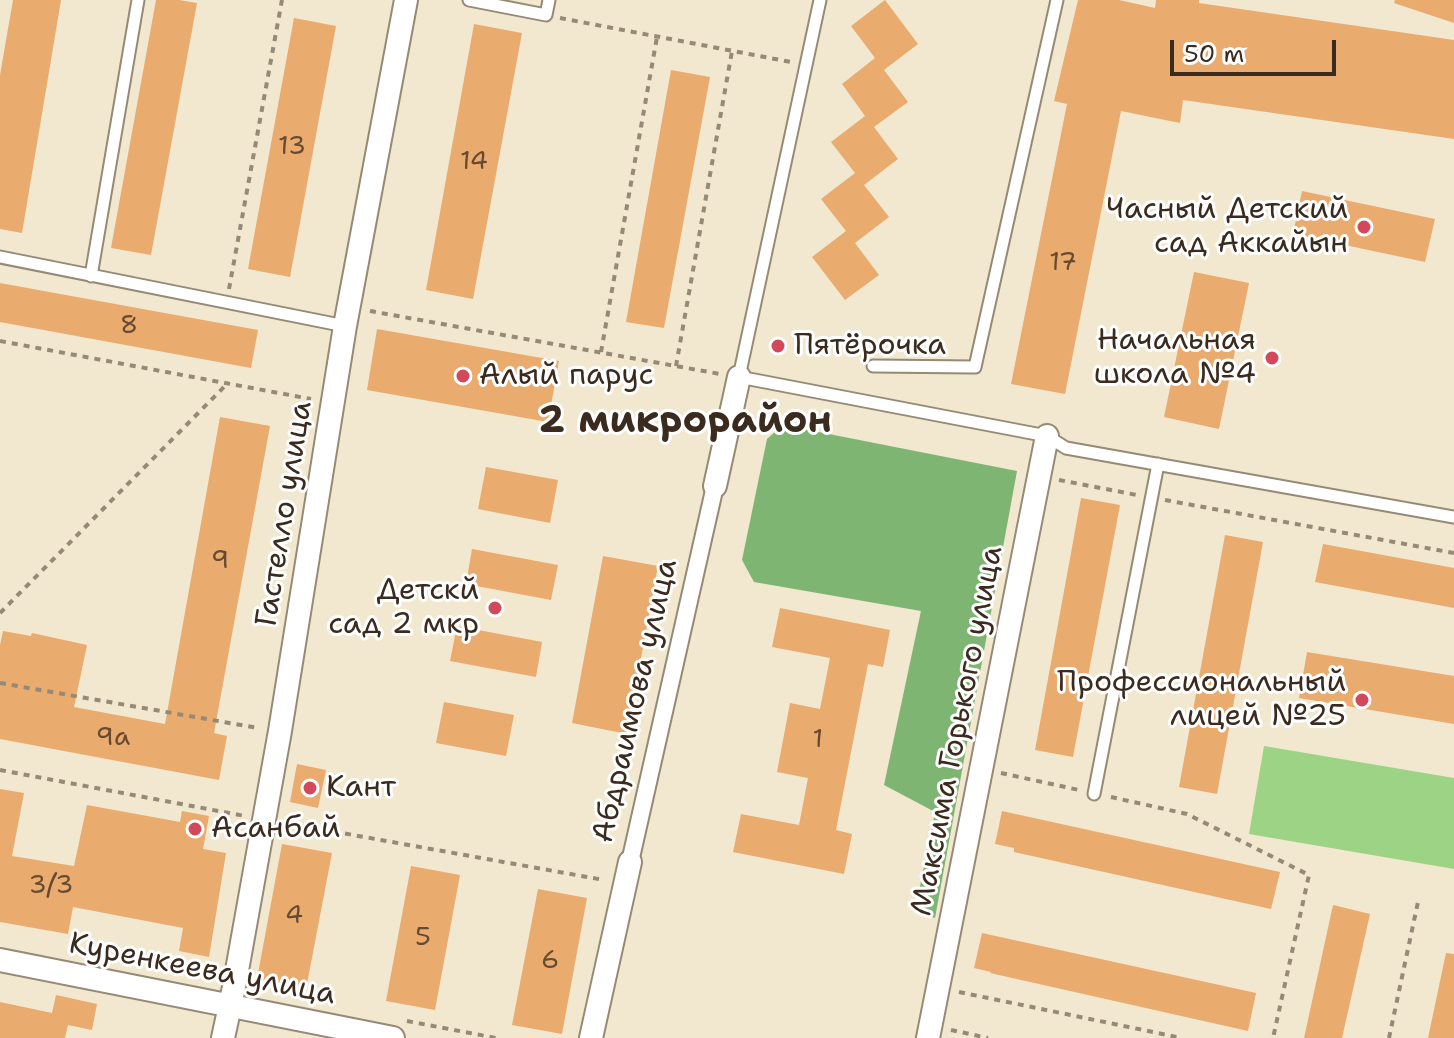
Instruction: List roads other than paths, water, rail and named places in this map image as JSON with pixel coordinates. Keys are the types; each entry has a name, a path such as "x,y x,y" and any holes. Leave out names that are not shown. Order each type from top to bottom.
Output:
{"street":[{"name":"Гастелло улица","path":"223,1038 280,731 347,317 406,0"},
{"name":"Абдраимова улица","path":"591,1038 739,377"},
{"name":"Максима Горького улица","path":"936,1034 1047,436"},
{"name":"Куренкеева улица","path":"0,960 393,1038"}],"lane":[{"path":"91,276 138,0"},
{"path":"469,0 546,15 549,0"},
{"path":"820,0 739,377 1047,436 1066,448 1454,517"},
{"path":"873,366 975,367 1057,0"},
{"path":"0,257 227,303 347,317"},
{"path":"1094,794 1158,464"}],"place":[{"name":"Часный Детский сад Аккайын","path":"1364,227"},
{"name":"Пятёрочка","path":"778,346"},
{"name":"Начальная школа №4","path":"1272,358"},
{"name":"Алый парус","path":"463,376"},
{"name":"Детскй сад 2 мкр","path":"495,608"},
{"name":"Профессиональный лицей №25","path":"1362,700"},
{"name":"Кант","path":"310,788"},
{"name":"Асанбай","path":"195,829"}],"district":[{"name":"2 микрорайон","path":"685,422"}]}
